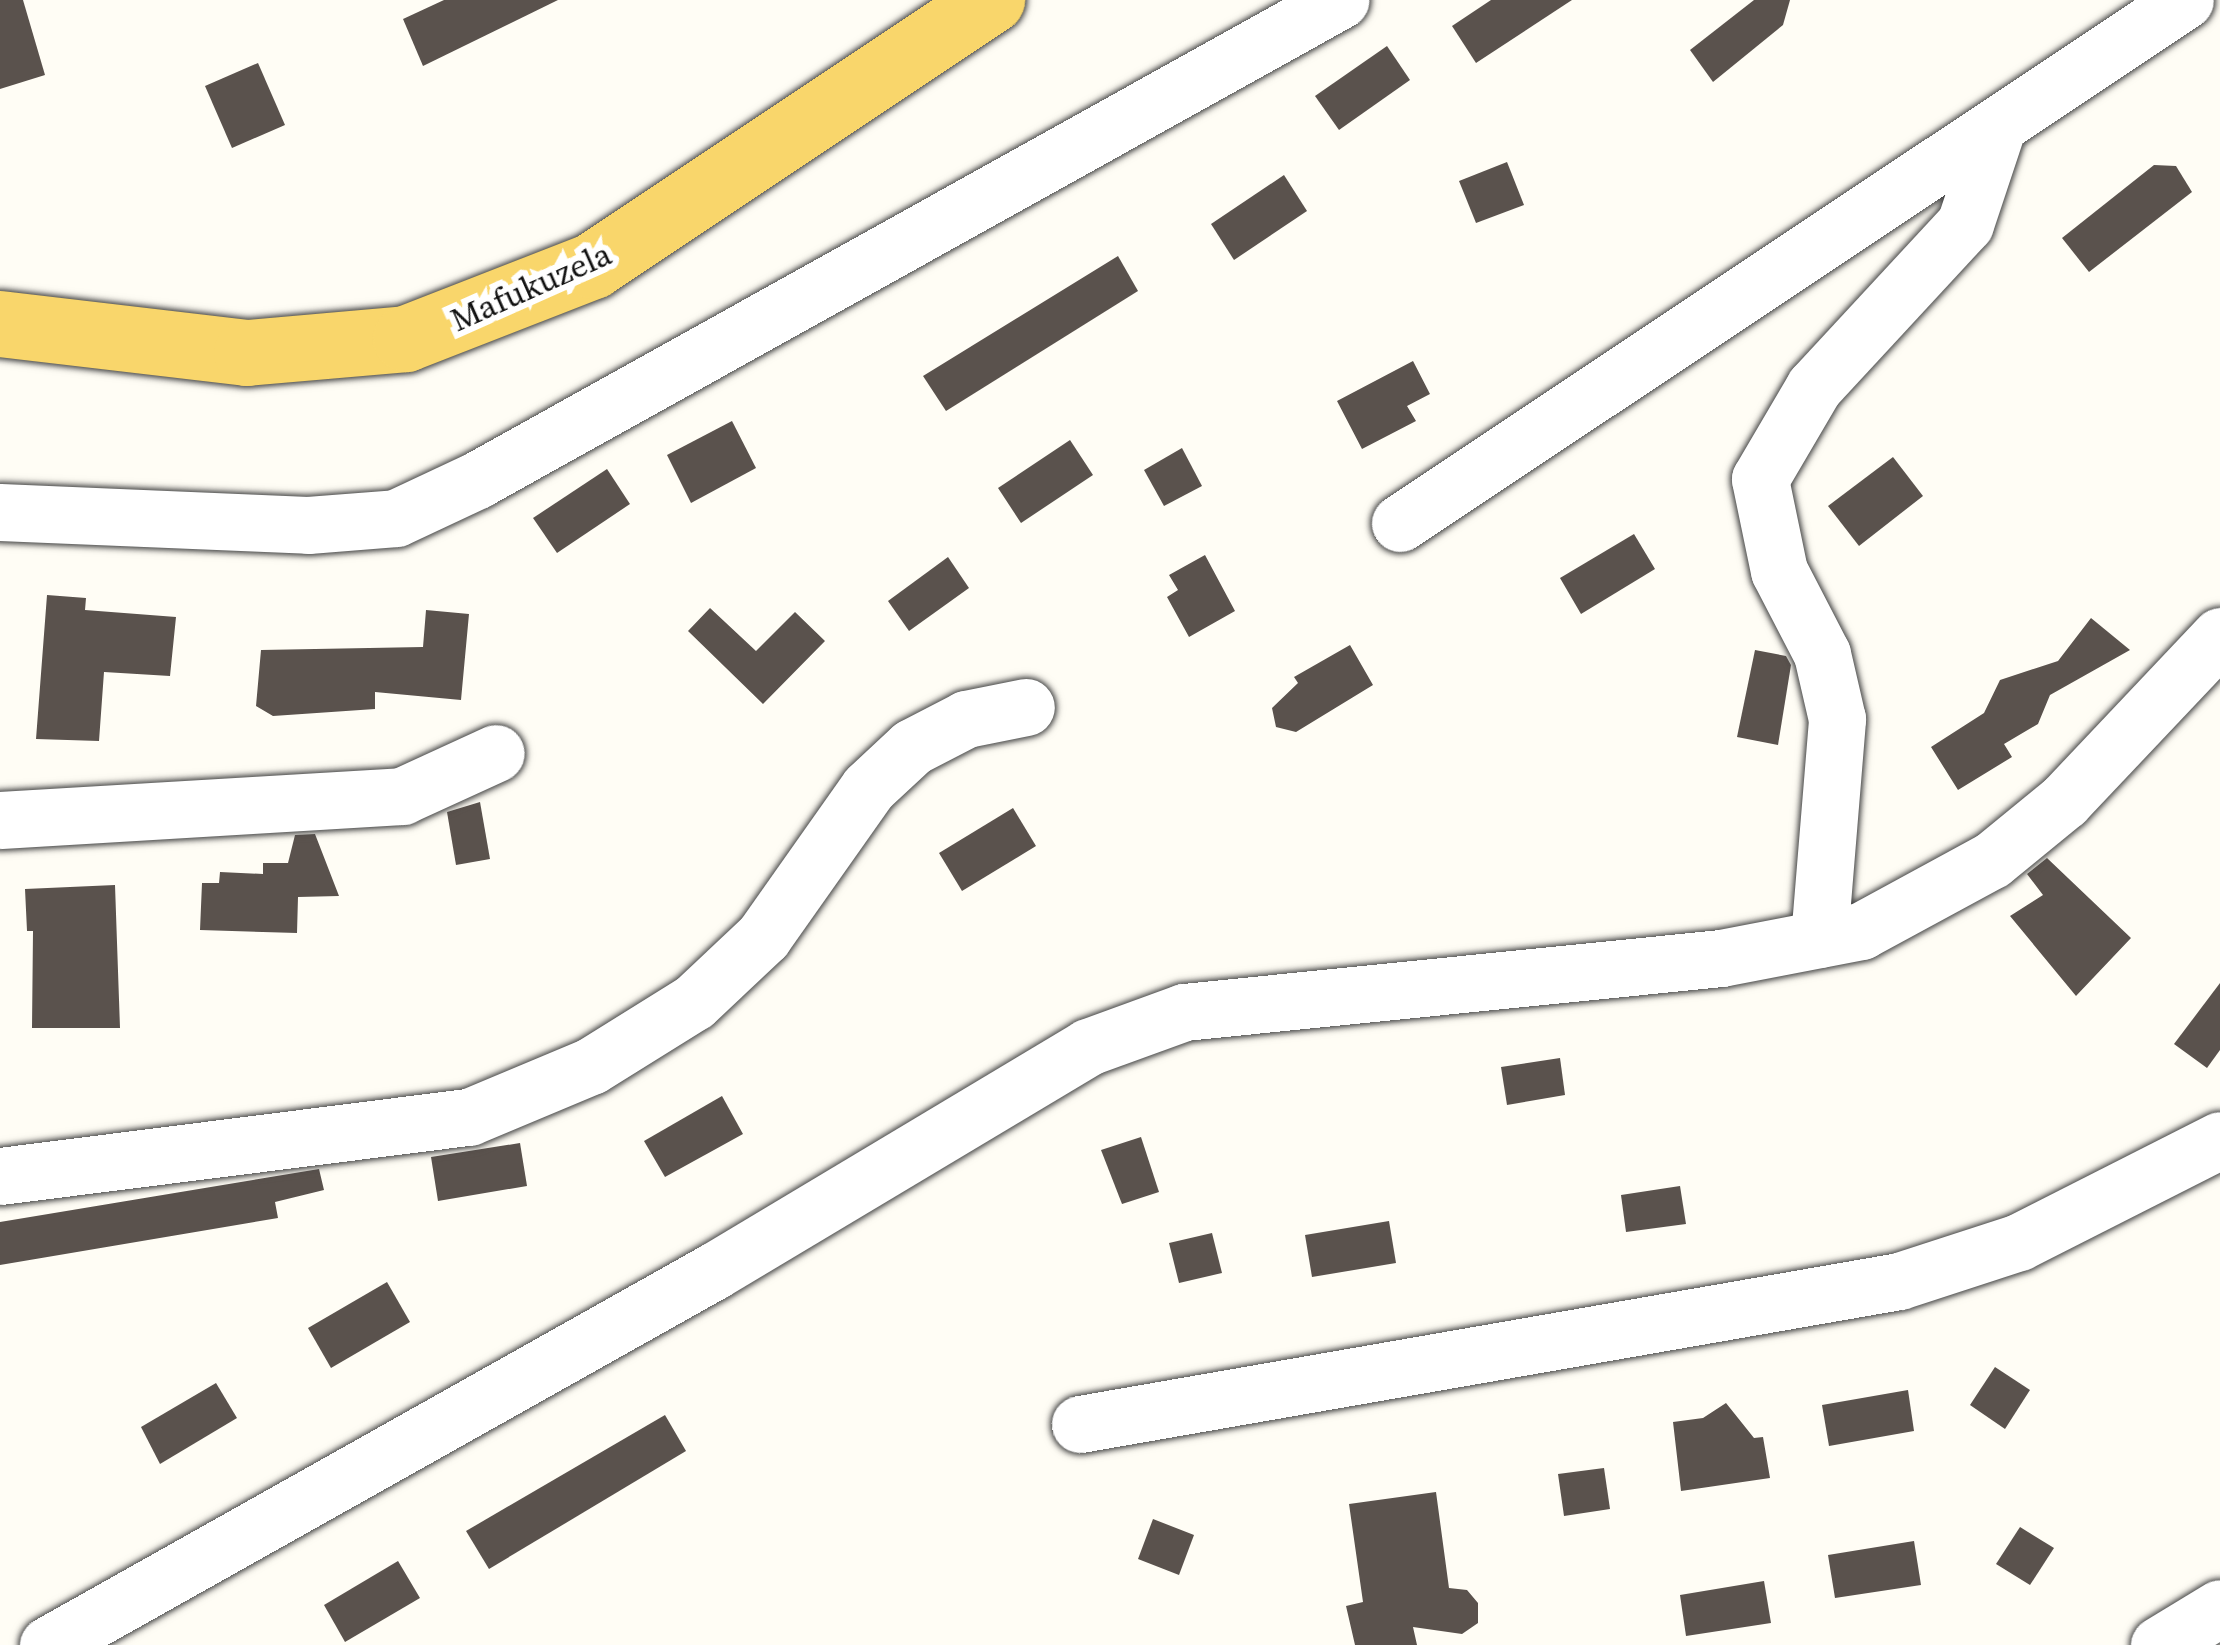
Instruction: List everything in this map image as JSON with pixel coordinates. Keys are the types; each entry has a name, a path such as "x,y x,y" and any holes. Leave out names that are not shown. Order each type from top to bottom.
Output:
{"main road":[{"name":"Mafukuzela","path":"0,324 247,353 406,339 593,266 992,0"}],"street":[{"path":"0,512 308,525 396,518 477,480 1340,0"},
{"path":"1400,523 1996,131 2185,0"},
{"path":"1819,939 1837,719 1822,654 1779,571 1760,479 1785,424 1814,387 1965,224 1996,131"},
{"path":"48,1645 714,1270 1088,1047 1208,1008 1497,983 1861,931 1992,860 2064,800 2220,636"},
{"path":"0,1176 469,1117 591,1066 694,1002 763,938 868,788 912,747 966,719 1026,707"},
{"path":"0,820 402,796 496,752"},
{"path":"1080,1424 1899,1281 2019,1242 2220,1140"},
{"path":"2159,1645 2220,1608"}],"building":[{"path":"0,0 23,0 45,75 0,89"},
{"path":"444,0 558,0 423,66 403,19"},
{"path":"1491,0 1572,0 1476,63 1452,26"},
{"path":"1754,0 1790,0 1783,25 1713,82 1690,50"},
{"path":"1387,46 1410,80 1339,130 1315,96"},
{"path":"258,63 285,125 232,148 205,86"},
{"path":"1507,162 1524,205 1476,223 1459,181"},
{"path":"2154,165 2176,166 2192,192 2089,272 2062,238"},
{"path":"1284,175 1307,211 1234,260 1211,224"},
{"path":"1118,256 1138,291 946,411 923,376"},
{"path":"1413,361 1430,394 1407,406 1416,421 1362,449 1337,401"},
{"path":"732,421 756,468 691,503 667,455"},
{"path":"1070,440 1093,475 1021,523 998,488"},
{"path":"1182,448 1202,486 1164,506 1144,470"},
{"path":"1893,457 1923,496 1859,546 1828,506"},
{"path":"607,469 630,504 557,553 533,518"},
{"path":"1634,534 1655,569 1581,614 1560,578"},
{"path":"1205,555 1235,611 1189,637 1167,597 1178,590 1169,575"},
{"path":"948,557 969,588 909,631 888,601"},
{"path":"47,595 86,598 85,610 176,617 170,676 104,672 99,741 36,739"},
{"path":"710,608 756,651 795,612 825,641 763,704 688,631"},
{"path":"426,610 469,614 461,700 375,692 375,709 273,716 256,706 261,650 423,647"},
{"path":"2091,618 2130,650 2050,695 2038,724 2004,744 2012,757 1958,790 1931,747 1984,713 2000,680 2058,661"},
{"path":"1350,645 1373,685 1296,732 1276,727 1272,708 1298,683 1294,677"},
{"path":"1755,650 1786,656 1791,665 1778,745 1737,737"},
{"path":"480,802 490,859 456,865 447,812"},
{"path":"1013,808 1036,846 962,891 939,853"},
{"path":"315,834 339,896 298,897 297,933 200,930 202,883 219,883 220,872 263,874 263,863 288,863 295,835"},
{"path":"2047,858 2131,938 2076,996 2010,916 2043,895 2027,874"},
{"path":"115,885 120,1028 32,1028 33,931 27,931 25,889"},
{"path":"2220,983 2220,1050 2207,1068 2174,1044"},
{"path":"1560,1058 1565,1095 1507,1105 1501,1067"},
{"path":"722,1096 743,1134 665,1177 644,1141"},
{"path":"1141,1137 1159,1192 1122,1204 1101,1150"},
{"path":"520,1143 527,1186 438,1201 431,1157"},
{"path":"319,1169 324,1190 275,1202 278,1218 0,1265 0,1222"},
{"path":"1680,1186 1686,1224 1626,1232 1621,1195"},
{"path":"1389,1221 1396,1263 1312,1277 1305,1235"},
{"path":"1212,1233 1222,1273 1179,1283 1169,1243"},
{"path":"387,1282 410,1322 331,1368 308,1328"},
{"path":"1995,1367 2030,1390 2005,1429 1970,1405"},
{"path":"216,1383 237,1418 160,1464 141,1427"},
{"path":"1908,1390 1914,1431 1829,1446 1822,1405"},
{"path":"1726,1403 1754,1438 1763,1437 1770,1478 1681,1491 1673,1422 1703,1418"},
{"path":"665,1415 686,1451 489,1569 466,1531"},
{"path":"1604,1468 1610,1509 1564,1516 1558,1474"},
{"path":"1436,1492 1449,1588 1467,1590 1478,1603 1478,1623 1462,1634 1413,1627 1417,1645 1355,1645 1346,1606 1363,1602 1349,1504"},
{"path":"1153,1519 1194,1535 1179,1575 1138,1559"},
{"path":"2020,1527 2054,1548 2030,1585 1996,1564"},
{"path":"1914,1541 1921,1585 1835,1598 1828,1555"},
{"path":"398,1561 420,1598 345,1642 324,1605"},
{"path":"1764,1581 1771,1623 1686,1636 1680,1595"}]}
